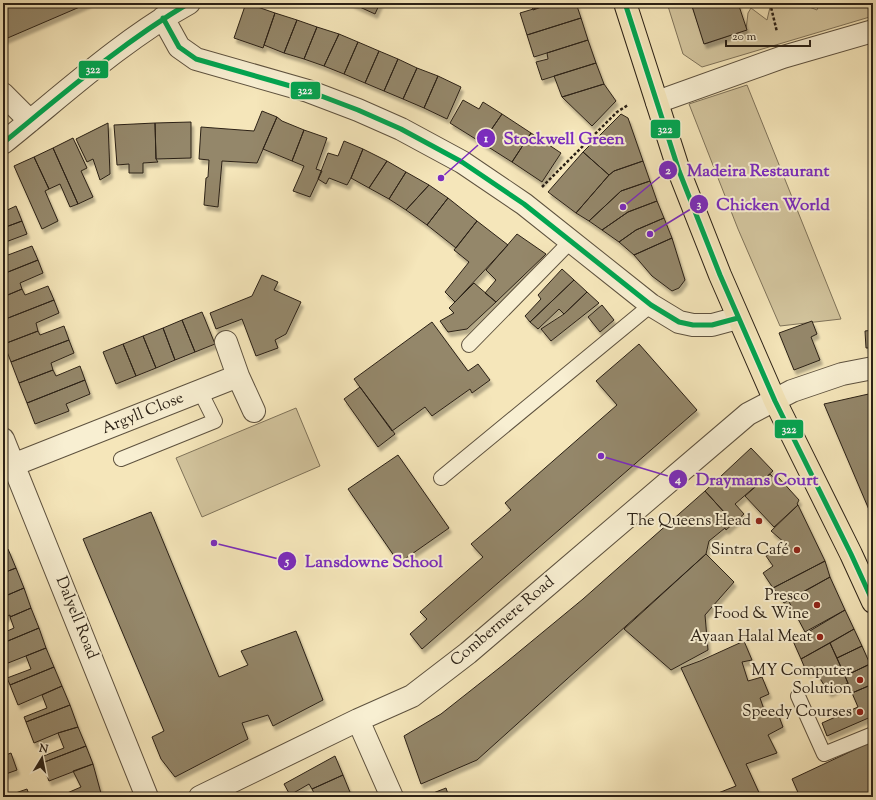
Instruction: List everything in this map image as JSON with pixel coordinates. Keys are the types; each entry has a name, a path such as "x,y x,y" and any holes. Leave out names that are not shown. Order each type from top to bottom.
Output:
{"highway":[{"path":"625,3 693,210 738,318 775,400 873,602"}],"street":[{"path":"3,143 92,70 163,18 190,3"},
{"path":"163,18 179,47 196,59 308,91 358,110 401,129 462,162 524,204 651,305 679,322 693,325 712,325 738,318"},
{"path":"657,102 783,58 873,31"},
{"path":"3,94 30,122"},
{"path":"226,342 238,376 254,411"},
{"name":"Combermere Road","path":"200,797 358,720 412,696 468,653 748,414 792,391 842,374 873,368"},
{"name":"Argyll Close","path":"14,465 238,376"},
{"name":"Dalyell Road","path":"3,439 147,797"},
{"path":"358,720 392,797"}],"lane":[{"path":"469,345 571,241"},
{"path":"441,478 651,305"},
{"path":"121,460 215,421 200,391"},
{"path":"798,696 824,754 873,734"}],"path":[{"path":"524,204 617,112 628,105"}],"shaded area":[{"path":"667,3 691,3 705,44 746,30 748,13 751,8 767,20 771,3 799,3 817,10 819,3 873,3 873,16 702,67 683,54"},
{"path":"747,85 841,319 780,326 738,229 689,104"},
{"path":"296,408 320,466 202,517 176,458"}],"building":[{"path":"3,3 89,3 3,40"},
{"path":"246,3 275,13 263,48 234,38"},
{"path":"351,3 380,3 375,14"},
{"path":"531,3 553,3 533,10"},
{"path":"553,3 576,3 581,18 527,35 520,13"},
{"path":"691,3 738,3 747,30 704,44"},
{"path":"275,13 297,20 284,53 264,45"},
{"path":"581,18 588,40 534,57 527,35"},
{"path":"297,20 317,27 304,59 284,53"},
{"path":"317,27 339,34 324,66 304,59"},
{"path":"339,34 358,42 344,74 324,66"},
{"path":"588,40 596,63 542,80 536,62 548,59 547,53"},
{"path":"358,42 379,51 365,83 344,74"},
{"path":"379,51 398,59 384,91 365,83"},
{"path":"398,59 417,68 403,99 384,91"},
{"path":"596,63 604,84 562,97 554,76"},
{"path":"417,68 438,76 424,108 403,99"},
{"path":"438,76 461,87 447,119 424,108"},
{"path":"604,84 616,101 592,126 562,97"},
{"path":"463,100 479,109 483,102 502,114 482,143 450,123"},
{"path":"262,111 277,117 257,163 222,161 218,207 204,205 209,160 199,159 201,127 254,131"},
{"path":"502,114 531,133 512,162 482,143"},
{"path":"621,114 628,118 643,161 614,171 609,175 583,152"},
{"path":"277,117 282,121 304,130 292,161 263,149"},
{"path":"191,122 191,158 156,159 155,123"},
{"path":"108,123 110,174 100,180 93,159 87,162 76,139"},
{"path":"155,123 156,159 158,162 143,163 143,173 129,173 129,164 117,165 114,125"},
{"path":"304,130 327,138 316,169 322,171 310,197 293,191 304,166 292,161"},
{"path":"531,133 561,153 542,182 512,162"},
{"path":"73,138 87,168 81,171 93,197 78,204 53,148"},
{"path":"344,141 363,149 351,178 347,185 329,178 326,184 318,179 328,153 338,156"},
{"path":"53,148 78,204 70,207 60,184 49,189 34,157"},
{"path":"363,149 387,161 369,188 351,178"},
{"path":"583,152 609,175 576,213 548,192"},
{"path":"34,157 49,189 45,191 58,221 42,229 14,166"},
{"path":"387,161 406,172 389,199 369,188"},
{"path":"643,161 650,181 621,191 589,221 576,213 614,171"},
{"path":"406,172 429,185 406,210 389,199"},
{"path":"650,181 657,201 628,212 602,230 589,221 621,191"},
{"path":"429,185 448,198 427,225 406,210"},
{"path":"448,198 477,221 456,248 427,225"},
{"path":"657,201 664,218 636,230 619,242 602,230 628,212"},
{"path":"16,206 22,221 3,228 3,212"},
{"path":"664,218 672,238 634,255 619,242 636,230"},
{"path":"22,221 27,234 3,243 3,228"},
{"path":"477,221 508,245 455,302 445,292 469,262 454,250"},
{"path":"517,234 546,254 496,302 485,293 496,280 486,270"},
{"path":"672,238 685,280 679,288 672,291 652,276 634,255"},
{"path":"3,243 6,251 3,253"},
{"path":"32,246 38,260 3,274 3,253 6,251 8,255"},
{"path":"38,260 43,273 20,283 22,289 3,297 3,274"},
{"path":"562,269 574,280 530,322 525,316 541,299 538,295"},
{"path":"262,275 278,282 274,290 301,302 286,334 275,340 278,348 256,356 242,319 216,329 210,313 252,296"},
{"path":"574,280 587,292 564,314 559,309 538,329 530,322"},
{"path":"474,283 496,302 467,329 448,332 440,321 454,313 449,308"},
{"path":"48,286 54,300 3,320 3,297 22,289 25,295"},
{"path":"587,292 599,303 551,341 541,329 564,314"},
{"path":"54,300 59,313 36,323 38,331 4,344 3,320"},
{"path":"602,305 614,320 600,332 588,317"},
{"path":"202,312 215,344 195,352 182,320"},
{"path":"182,320 195,352 175,360 163,328"},
{"path":"812,321 817,334 811,337 820,360 794,370 779,333"},
{"path":"432,322 468,371 478,364 490,380 472,393 470,389 432,416 425,407 392,431 354,379"},
{"path":"64,326 69,340 11,362 4,344 38,331 40,335"},
{"path":"163,328 175,360 156,368 143,336"},
{"path":"873,330 873,348 866,348 865,331"},
{"path":"143,336 156,368 136,376 123,344"},
{"path":"69,340 74,353 51,363 53,370 19,383 11,362"},
{"path":"123,344 136,376 116,384 103,352"},
{"path":"639,344 697,410 422,649 410,634 427,619 420,612 483,557 471,544 511,510 505,503 617,405 596,381"},
{"path":"80,366 85,380 27,403 19,383 53,370 56,376"},
{"path":"85,380 90,394 66,404 69,411 35,424 27,403"},
{"path":"360,387 395,434 378,447 344,399"},
{"path":"873,393 873,519 824,404"},
{"path":"751,448 773,471 735,504 744,514 734,523 705,491"},
{"path":"398,455 449,528 399,563 348,489"},
{"path":"770,474 773,477 779,478 799,500 798,505 774,527 745,496"},
{"path":"705,491 734,523 726,530 725,528 709,541 706,554 477,760 421,784 404,736 441,714 503,665 583,599"},
{"name":"Sintra Café","path":"798,505 825,561 773,588 763,573 773,566 766,556 785,543 771,531"},
{"path":"151,512 219,677 248,665 241,651 296,631 323,700 273,726 268,715 242,723 248,739 175,777 161,759 152,737 164,731 83,539"},
{"path":"8,549 16,568 3,573 3,551"},
{"path":"706,554 734,582 705,615 708,650 671,670 624,629"},
{"path":"825,561 830,577 784,603 773,588"},
{"path":"16,568 24,588 3,597 3,573"},
{"name":"Presco Food & Wine","path":"830,577 845,610 805,632 788,600"},
{"path":"24,588 31,608 10,617 10,615 3,618 3,597"},
{"path":"31,608 39,628 3,643 3,633 14,628 10,617"},
{"name":"Ayaan Halal Meat","path":"845,610 854,629 801,659 793,641"},
{"path":"39,628 46,648 3,665 3,643"},
{"path":"854,629 862,646 837,658 830,643"},
{"path":"744,641 752,660 742,662 748,681 762,677 769,694 760,698 766,715 777,711 783,727 768,735 777,753 746,764 761,797 708,797 736,786 681,668"},
{"path":"830,643 848,683 829,693 814,669 807,673 801,659"},
{"path":"862,646 870,664 845,676 837,658"},
{"path":"46,648 54,667 10,685 7,678 31,669 26,656"},
{"name":"MY Computer Solution","path":"870,664 873,671 873,684 852,693 845,676"},
{"path":"54,667 62,686 18,705 10,685"},
{"name":"Speedy Courses","path":"873,684 873,716 827,736 822,723 858,707 852,693"},
{"path":"62,686 70,705 26,722 24,717 47,708 42,695"},
{"path":"70,705 78,727 34,743 26,722"},
{"path":"78,727 86,746 42,763 41,757 64,748 58,733"},
{"path":"873,741 873,795 868,797 800,797 792,779"},
{"path":"86,746 93,764 49,781 42,763"},
{"path":"11,753 17,770 3,775 3,756"},
{"path":"335,756 343,775 312,789 309,784 290,795 284,784"},
{"path":"93,764 102,797 58,797 81,787 73,771"},
{"path":"343,775 352,797 316,797 312,789"},
{"path":"446,788 449,797 423,797"},
{"path":"27,789 30,797 4,797"}],"transit line":[{"name":"322","path":"3,143 117,52 164,18 189,3"},
{"name":"322","path":"625,3 679,171 720,275 775,401 851,554 873,602"},
{"name":"322","path":"163,18 179,47 196,59 308,91 358,110 401,129 462,162 524,204 651,305 679,322 693,325 712,325 738,318"}],"place":[{"name":"Stockwell Green","path":"441,178"},
{"name":"Madeira Restaurant","path":"623,207"},
{"name":"Chicken World","path":"650,234"},
{"name":"Draymans Court","path":"601,456"},
{"name":"The Queens Head","path":"759,521"},
{"name":"Lansdowne School","path":"214,543"},
{"name":"Sintra Café","path":"797,550"},
{"name":"Presco Food & Wine","path":"817,605"},
{"name":"Ayaan Halal Meat","path":"820,637"},
{"name":"MY Computer Solution","path":"860,680"},
{"name":"Speedy Courses","path":"860,712"}]}
